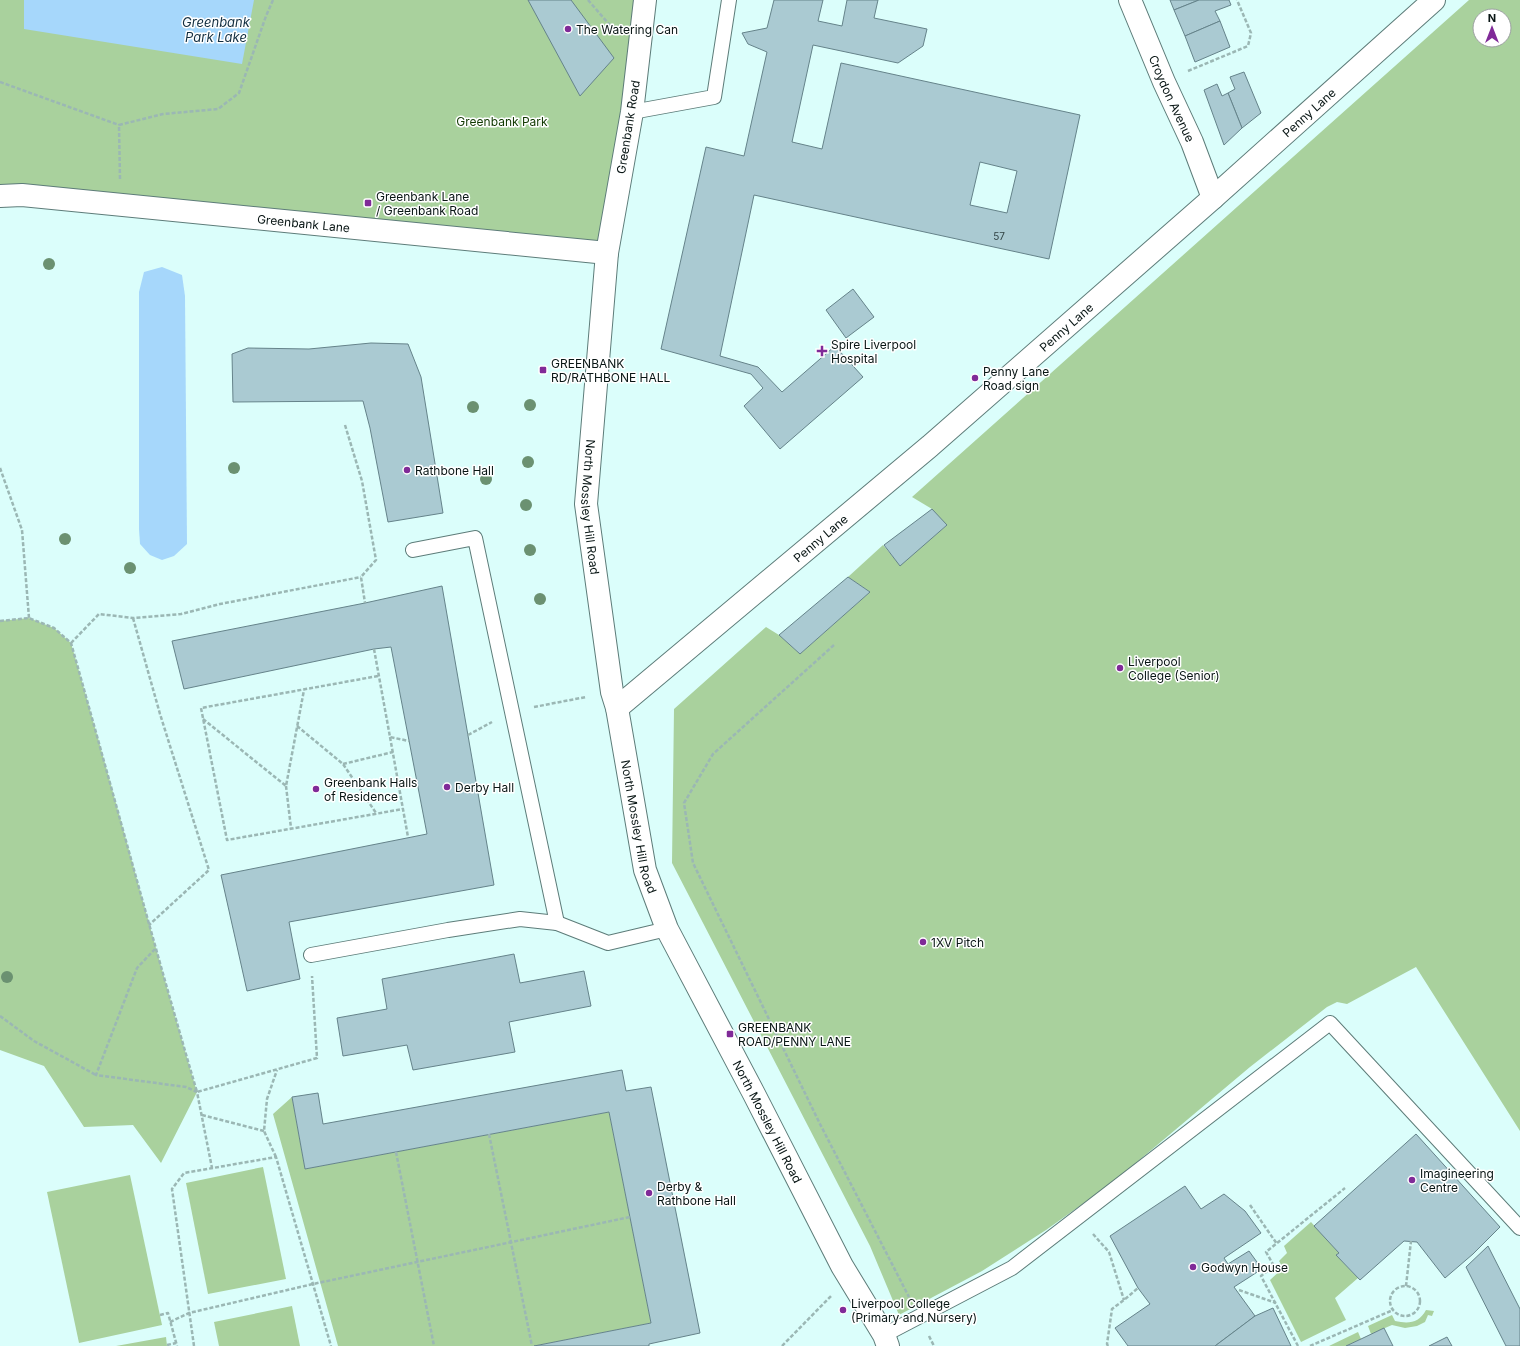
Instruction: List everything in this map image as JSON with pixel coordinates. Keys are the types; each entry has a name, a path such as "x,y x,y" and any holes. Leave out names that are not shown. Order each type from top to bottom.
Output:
{"street":[{"name":"Greenbank Road","path":"607,253 632,112 645,0"},
{"name":"Croydon Avenue","path":"1130,0 1164,82 1192,142 1213,198"},
{"name":"Penny Lane","path":"615,700 930,446 1213,198 1434,0"},
{"name":"Greenbank Lane","path":"0,196 22,195 607,253"},
{"name":"North Mossley Hill Road","path":"607,253 586,504 615,700 645,870 667,929 842,1266 886,1340"}],"lane":[{"path":"632,112 714,98 729,0"},
{"path":"413,550 475,538 557,923"},
{"path":"311,955 448,930 520,919 557,923 608,943 667,929"},
{"path":"886,1340 1012,1268 1330,1023 1520,1228"}],"path":[{"path":"0,82 119,125 163,114 218,109 239,93 273,0"},
{"path":"1164,82 1248,46 1251,33 1237,0"},
{"path":"119,125 121,205"},
{"path":"71,643 100,614 133,618 181,614 220,604 361,577 376,560 362,481 345,425"},
{"path":"0,468 22,530 29,618"},
{"path":"361,577 365,603"},
{"path":"0,621 29,618 54,628 71,643 155,949 197,1092 212,1168"},
{"path":"133,618 160,714 209,870 149,925"},
{"path":"834,645 713,754 684,803 693,863 820,1124 910,1299"},
{"path":"374,649 408,837"},
{"path":"378,676 201,708 203,719 227,840 403,809"},
{"path":"291,828 286,786 304,690"},
{"path":"468,735 512,712 615,700"},
{"path":"203,719 286,786"},
{"path":"297,726 343,764 376,813"},
{"path":"390,737 409,741"},
{"path":"343,764 393,752"},
{"path":"96,1075 137,968 155,949"},
{"path":"0,1016 34,1041 96,1075 186,1087 197,1092 317,1058 311,955"},
{"path":"278,1070 267,1099 264,1131 276,1157 331,1346"},
{"path":"202,1115 264,1131"},
{"path":"489,1134 532,1346"},
{"path":"396,1152 434,1346"},
{"path":"194,1346 172,1189 184,1173 276,1157"},
{"path":"1298,1346 1262,1276 1274,1266 1266,1252 1345,1188"},
{"path":"1250,1205 1277,1244"},
{"path":"1079,1216 1109,1252 1124,1300"},
{"path":"170,1322 190,1314 313,1284 630,1217"},
{"path":"1406,1286 1410,1241"},
{"path":"782,1346 842,1284 842,1266"},
{"path":"1406,1286 1415,1290 1418,1294 1420,1304 1419,1309 1411,1315 1401,1316 1393,1310 1391,1300 1394,1292 1406,1286"},
{"path":"1108,1346 1107,1344 1112,1309 1138,1288"},
{"path":"1239,1290 1276,1303"},
{"path":"1310,1346 1393,1310"},
{"path":"160,1315 168,1313 176,1344 167,1345"}],"green space":[{"name":"Greenbank Park","path":"0,0 645,0 607,253 0,196"},
{"name":"Liverpool College (Senior)","path":"1469,0 1520,0 1520,1131 1416,967 1347,1004 1337,1002 1327,1007 1250,1067 1112,1183 1046,1230 982,1271 899,1315 870,1246 672,863 674,709 766,627 779,635 800,654 870,592 848,577 883,545 900,565 946,526 932,509 912,497"},
{"path":"29,618 54,628 71,643 197,1092 161,1163 133,1125 84,1127 44,1066 0,1050 0,621"},
{"path":"292,1097 305,1169 609,1112 651,1323 534,1346 338,1346 273,1114"},
{"path":"263,1167 286,1279 208,1294 186,1183"},
{"path":"130,1175 162,1325 79,1343 47,1192"},
{"path":"1311,1222 1339,1253 1337,1256 1358,1278 1335,1298 1346,1320 1301,1342 1270,1280 1283,1268 1279,1261 1287,1253 1284,1246"},
{"path":"292,1306 300,1346 219,1346 214,1322"},
{"path":"1426,1310 1434,1311 1432,1316 1428,1315 1425,1322 1417,1326 1405,1328 1392,1325 1371,1334 1368,1326 1392,1315 1395,1321 1413,1322 1420,1318"},
{"path":"1358,1332 1361,1339 1346,1346 1329,1346"},
{"path":"166,1337 167,1346 116,1346"}],"water":[{"name":"Greenbank Park Lake","path":"24,0 254,0 242,64 24,29"},
{"path":"162,267 182,275 185,296 187,544 174,556 162,560 150,555 140,544 139,292 144,272"}],"building":[{"name":"The Watering Can","path":"528,0 571,0 614,58 580,96"},
{"path":"774,0 823,0 818,21 842,26 847,0 878,0 874,18 927,29 923,46 898,63 813,45 792,142 822,149 841,63 1080,115 1049,259 754,195 720,356 758,367 782,392 835,346 863,377 780,449 744,406 763,388 751,374 661,349 706,147 744,156 767,52 748,44 742,33 767,28","holes":["980,162 1017,171 1007,213 970,205"]},
{"path":"1170,0 1199,0 1174,10"},
{"path":"1199,0 1229,0 1231,5 1215,11 1220,21 1185,36 1174,10"},
{"path":"1220,21 1230,47 1195,62 1185,36"},
{"path":"1244,72 1261,113 1242,128 1228,93 1235,89 1230,77"},
{"path":"1217,84 1222,96 1228,93 1242,128 1224,145 1204,90"},
{"path":"853,289 874,317 846,338 826,310"},
{"name":"Rathbone Hall","path":"371,343 408,344 421,377 443,513 388,522 370,428 363,401 233,402 232,354 248,348 309,349"},
{"path":"932,509 947,525 900,566 884,545"},
{"path":"848,577 870,592 800,654 779,635"},
{"name":"Derby Hall","path":"442,586 494,885 289,922 300,979 247,991 221,875 427,834 391,647 374,649 184,689 172,641 365,603"},
{"path":"514,954 520,983 584,971 591,1006 509,1022 515,1052 413,1070 407,1045 343,1056 337,1018 387,1009 382,979"},
{"name":"Derby & Rathbone Hall","path":"622,1070 626,1091 651,1087 700,1333 649,1344 649,1346 534,1346 651,1323 609,1112 305,1169 292,1097 318,1093 323,1124"},
{"name":"Imagineering Centre","path":"1416,1134 1500,1227 1473,1254 1445,1278 1417,1242 1404,1241 1360,1280 1336,1255 1339,1253 1314,1226"},
{"name":"Godwyn House","path":"1185,1186 1201,1209 1224,1194 1245,1211 1261,1233 1224,1258 1228,1264 1249,1251 1262,1269 1234,1287 1255,1316 1215,1346 1128,1346 1115,1328 1150,1304 1138,1288 1110,1236"},
{"path":"1488,1246 1520,1309 1520,1346 1506,1346 1466,1267"},
{"path":"1273,1308 1291,1346 1215,1346 1255,1316"},
{"path":"1384,1328 1393,1346 1346,1346 1361,1339"},
{"path":"1447,1337 1452,1346 1429,1346"}],"place":[{"name":"The Watering Can","path":"568,29"},
{"name":"Greenbank Lane / Greenbank Road","path":"368,203"},
{"name":"Spire Liverpool Hospital","path":"822,351"},
{"name":"GREENBANK RD/RATHBONE HALL","path":"543,370"},
{"name":"Penny Lane Road sign","path":"975,378"},
{"name":"Rathbone Hall","path":"407,470"},
{"name":"Liverpool College (Senior)","path":"1120,668"},
{"name":"Derby Hall","path":"447,787"},
{"name":"Greenbank Halls of Residence","path":"316,789"},
{"name":"1XV Pitch","path":"923,942"},
{"name":"GREENBANK ROAD/PENNY LANE","path":"730,1034"},
{"name":"Imagineering Centre","path":"1412,1180"},
{"name":"Derby & Rathbone Hall","path":"649,1193"},
{"name":"Godwyn House","path":"1193,1267"},
{"name":"Liverpool College (Primary and Nursery)","path":"843,1310"}]}
